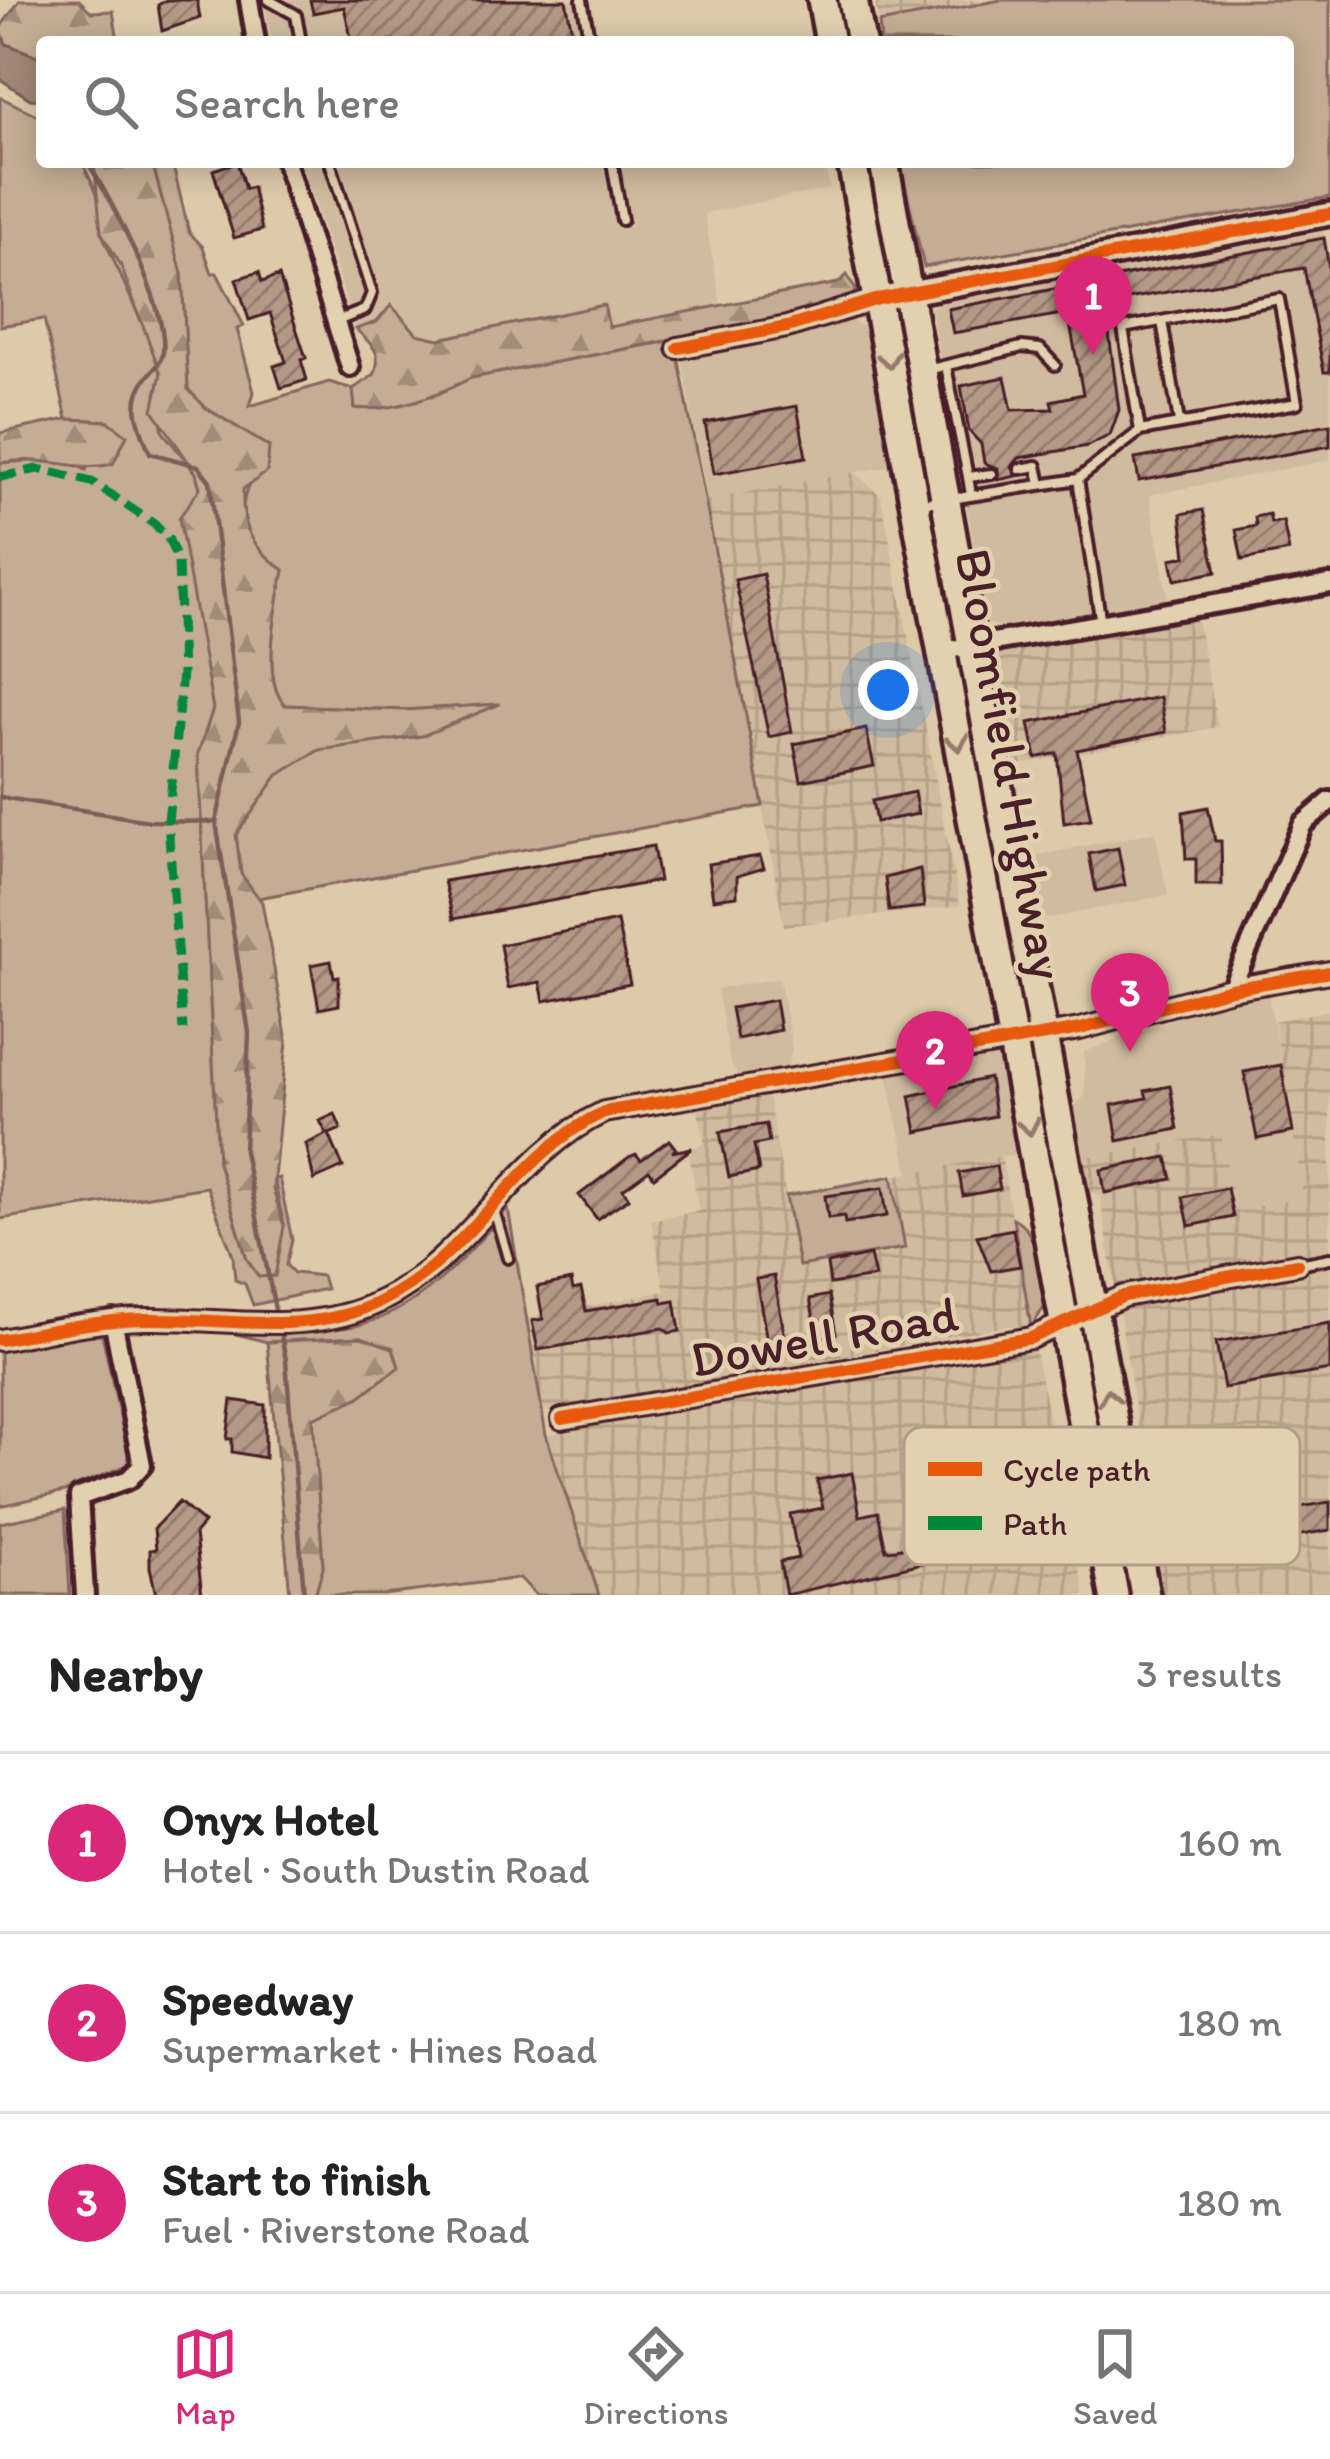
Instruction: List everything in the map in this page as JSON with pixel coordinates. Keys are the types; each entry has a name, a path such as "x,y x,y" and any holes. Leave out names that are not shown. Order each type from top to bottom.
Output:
{"highway":[{"path":"822,0 826,36"},
{"path":"853,0 860,36"},
{"name":"Bloomfield Highway","path":"853,168 1084,1427"},
{"name":"Bloomfield Highway","path":"885,168 910,293 935,368 958,497 973,646 1115,1427"},
{"name":"Bloomfield Highway","path":"1109,1565 1114,1595"},
{"name":"Bloomfield Highway","path":"1140,1565 1145,1595"}],"street":[{"path":"249,1 255,36"},
{"path":"288,168 350,367"},
{"path":"677,348 787,327 878,299 1330,214"},
{"path":"941,651 1330,584"},
{"path":"1231,989 1303,824 1330,801"},
{"path":"0,1340 113,1320 260,1325 342,1314 407,1286 570,1131 620,1106 1042,1035 1231,989 1330,972"},
{"name":"Dowell Road","path":"562,1419 1031,1338 1124,1296 1297,1264"},
{"path":"85,1595 79,1497 129,1479 142,1465 113,1320"}],"lane":[{"path":"249,1 267,0 296,15 300,36"},
{"path":"582,0 589,36"},
{"path":"332,168 372,293 363,312 336,321"},
{"path":"613,168 622,220"},
{"path":"915,504 1078,479 1140,431 1297,403 1280,299 1123,328 1140,431"},
{"path":"1162,321 1179,422"},
{"path":"958,497 968,477 935,368 1022,347 1040,349 1055,365"},
{"path":"1020,469 1037,466 1041,484"},
{"path":"968,477 992,473"},
{"path":"1078,479 1101,622"},
{"path":"494,1208 508,1258"},
{"path":"1297,1264 1330,1258"}],"shaded area":[{"path":"264,0 575,0 582,36 271,36"},
{"path":"875,0 1001,0 879,23"},
{"path":"0,34 6,44 36,56 36,100 0,79"},
{"path":"303,168 606,168 618,229 632,226 621,168 825,168 830,189 704,213 721,304 608,327 603,306 439,339 417,334 391,306 377,322 356,329"},
{"path":"1323,232 1330,268 1330,460 1149,495 1168,600 1000,627 988,623 931,308 941,302"},
{"path":"847,319 868,329 890,466 707,500 682,357"},
{"path":"855,472 881,496 960,906 784,926 707,500"},
{"path":"1196,614 1218,727 1011,766 993,655"},
{"path":"1155,832 1168,895 1041,920 1031,862 1040,855"},
{"path":"779,978 792,1047 787,1069 739,1077 730,1061 717,989"},
{"path":"1268,993 1305,1197 1235,1211 1220,1134 1080,1158 1073,1117 1074,1106 1085,1096 1084,1052 1231,998"},
{"path":"1330,1010 1330,1595 1161,1595 1155,1565 1300,1565 1300,1427 1139,1427 1100,1197 1086,1187 1080,1158 1221,1134 1235,1211 1304,1197 1274,1021"},
{"path":"980,1054 999,1058 1018,1157 1003,1155 909,1173 886,1071"},
{"path":"767,1091 799,1266 905,1247 892,1176 1001,1156 1031,1327 1007,1326 543,1412 528,1318 665,1291 651,1220 699,1211 688,1149 705,1144 696,1102"},
{"path":"1035,1350 1051,1427 904,1427 904,1565 1079,1565 1085,1595 599,1595 546,1435"}],"green space":[{"path":"20,0 79,0 91,12 113,11 117,36 36,36 36,56 6,44 0,28"},
{"path":"1001,0 1330,0 1330,197 924,267 901,168 1294,168 1294,36 880,36 879,23"},
{"path":"0,97 36,115 36,168 85,168 100,199 101,232 154,350 161,374 156,394 163,432 196,473 200,488 196,599 213,709 198,754 218,1162 247,1259 259,1277 284,1225 274,1179 279,1178 292,1240 286,1265 294,1273 322,1276 326,1289 253,1305 245,1284 235,1280 233,1256 207,1187 0,1219 0,463 61,459 86,470 108,421 67,419 44,319 0,326"},
{"path":"95,168 154,168 182,274 188,389 206,408 269,447 267,472 243,489 243,503 251,536 284,570 272,661 277,694 285,705 404,710 500,704 422,736 319,750 278,775 236,835 241,874 262,902 287,1041 273,1189 284,1226 275,1276 259,1277 247,1259 218,1162 198,754 213,709 179,518 200,488 196,473 153,410 161,374 120,264 101,232"},
{"path":"154,168 173,168 189,232 203,247 212,273 217,273 244,326 237,329 254,392 250,406 329,382 353,389 355,408 436,395 471,378 675,340 763,806 258,898 241,874 236,835 278,775 319,750 494,705 404,710 285,705 272,660 284,570 253,542 243,514 249,483 269,447 206,408 188,390 182,274"},
{"path":"847,275 856,290 851,298 792,317 471,378 400,405 355,408 353,389 374,375 377,360 374,349 356,329 377,322 391,305 417,334 439,339 604,305 609,327 838,283"},
{"path":"67,419 108,421 127,435 113,464 0,463 0,433"},
{"path":"892,1176 905,1248 799,1266 786,1196"},
{"path":"508,1208 546,1435 599,1595 536,1595 520,1578 384,1595 315,1595 323,1567 313,1418 358,1398 361,1337 267,1342 240,1335 334,1329 386,1316 432,1287"},
{"path":"1013,1218 1029,1233 1040,1270 1045,1306 1031,1327"},
{"path":"101,1329 130,1464 64,1492 0,1506 0,1350"},
{"path":"361,1337 393,1348 399,1367 358,1398 313,1418 323,1567 315,1595 290,1595 267,1342"},
{"path":"65,1510 70,1595 0,1595 0,1523"}],"building":[{"path":"167,0 197,0 200,18 162,31 158,5"},
{"path":"310,0 566,0 573,36 351,36 344,7 313,13"},
{"path":"239,168 245,189 252,187 262,230 234,238 213,170"},
{"path":"1324,238 1330,274 1330,372 1324,372 1304,268 1105,303 1119,410 1110,435 1088,446 1019,458 1012,467 1017,476 998,480 998,468 984,463 981,444 969,431 961,386 1005,377 1012,410 1053,409 1051,401 1083,394 1068,313 953,333 948,309"},
{"path":"259,272 262,282 279,276 306,358 301,360 307,380 281,388 274,366 286,362 270,313 249,320 236,279"},
{"path":"797,406 806,457 714,474 705,423"},
{"path":"1330,424 1330,446 1139,481 1135,459"},
{"path":"1203,510 1216,572 1175,580 1171,559 1186,556 1181,514"},
{"path":"1269,514 1271,523 1283,521 1289,551 1242,560 1236,530 1256,526 1255,517"},
{"path":"763,574 792,732 769,737 735,580"},
{"path":"1160,697 1166,732 1077,750 1091,819 1064,823 1057,753 1036,758 1029,723"},
{"path":"866,729 874,766 801,781 794,744"},
{"path":"914,792 918,814 876,822 872,801"},
{"path":"1208,807 1215,841 1221,841 1222,885 1196,885 1196,859 1186,859 1183,812"},
{"path":"653,846 659,881 453,919 444,881"},
{"path":"1118,848 1125,885 1096,891 1089,854"},
{"path":"760,856 764,868 737,876 737,896 713,899 708,864"},
{"path":"920,869 924,907 889,911 885,878"},
{"path":"617,921 630,984 544,1001 540,982 508,988 500,945"},
{"path":"331,961 334,977 339,976 339,1005 319,1009 311,965"},
{"path":"775,1000 780,1030 737,1039 731,1008"},
{"path":"1281,1065 1293,1132 1257,1139 1244,1072"},
{"path":"989,1078 995,1116 917,1132 910,1096"},
{"path":"1170,1086 1178,1129 1118,1141 1112,1105 1147,1098 1145,1091"},
{"path":"335,1114 341,1129 329,1134 343,1167 314,1180 306,1144 327,1134 320,1121"},
{"path":"766,1124 769,1142 754,1145 759,1171 729,1177 720,1132"},
{"path":"669,1140 676,1149 672,1152 692,1148 654,1177 649,1170 623,1189 629,1198 597,1219 579,1195 629,1157 636,1154 641,1160"},
{"path":"1167,1157 1172,1179 1105,1193 1101,1170"},
{"path":"996,1166 1000,1189 963,1196 959,1173"},
{"path":"883,1188 887,1216 845,1223 844,1216 828,1218 825,1196"},
{"path":"1227,1188 1233,1217 1189,1226 1183,1197"},
{"path":"1013,1229 1020,1266 991,1271 977,1236"},
{"path":"870,1255 875,1277 830,1284 827,1264"},
{"path":"774,1276 787,1349 769,1352 756,1279"},
{"path":"571,1280 573,1290 581,1288 586,1311 662,1298 663,1303 675,1301 680,1331 669,1333 663,1328 538,1350 532,1321 543,1319 537,1287"},
{"path":"829,1295 836,1334 818,1338 810,1299"},
{"path":"1330,1323 1330,1370 1224,1388 1216,1342"},
{"path":"232,1400 265,1405 265,1458 232,1452 232,1439 227,1439"},
{"path":"852,1473 860,1516 878,1512 886,1550 904,1547 904,1565 914,1565 786,1595 780,1562 798,1558 790,1514 823,1508 817,1480"},
{"path":"179,1502 204,1523 195,1534 202,1595 156,1595 150,1567 150,1550 156,1549 154,1528"},
{"path":"1330,1502 1330,1530 1300,1535 1300,1507"}],"waterway":[{"path":"91,168 136,255 162,333 161,358 138,394 142,433 150,453 198,466 210,481 239,722 216,822 249,1033 244,1151 276,1315"},
{"path":"0,797 149,821 216,822"},
{"path":"279,1326 286,1360 304,1595"}],"marked path":[{"path":"0,477 38,469 92,482 154,524 168,538 178,561 182,673 168,822 183,1030"}],"cycle path":[{"path":"678,348 787,327 878,299 1330,214"},
{"path":"0,1340 127,1320 295,1322 353,1312 413,1282 468,1233 544,1153 604,1112 1080,1029 1231,989 1330,972"},
{"path":"562,1419 1031,1338 1124,1296 1297,1264"}],"place":[{"name":"Onyx Hotel","path":"1093,355"},
{"name":"Start to finish","path":"1130,1052"},
{"name":"Speedway","path":"935,1110"}]}
